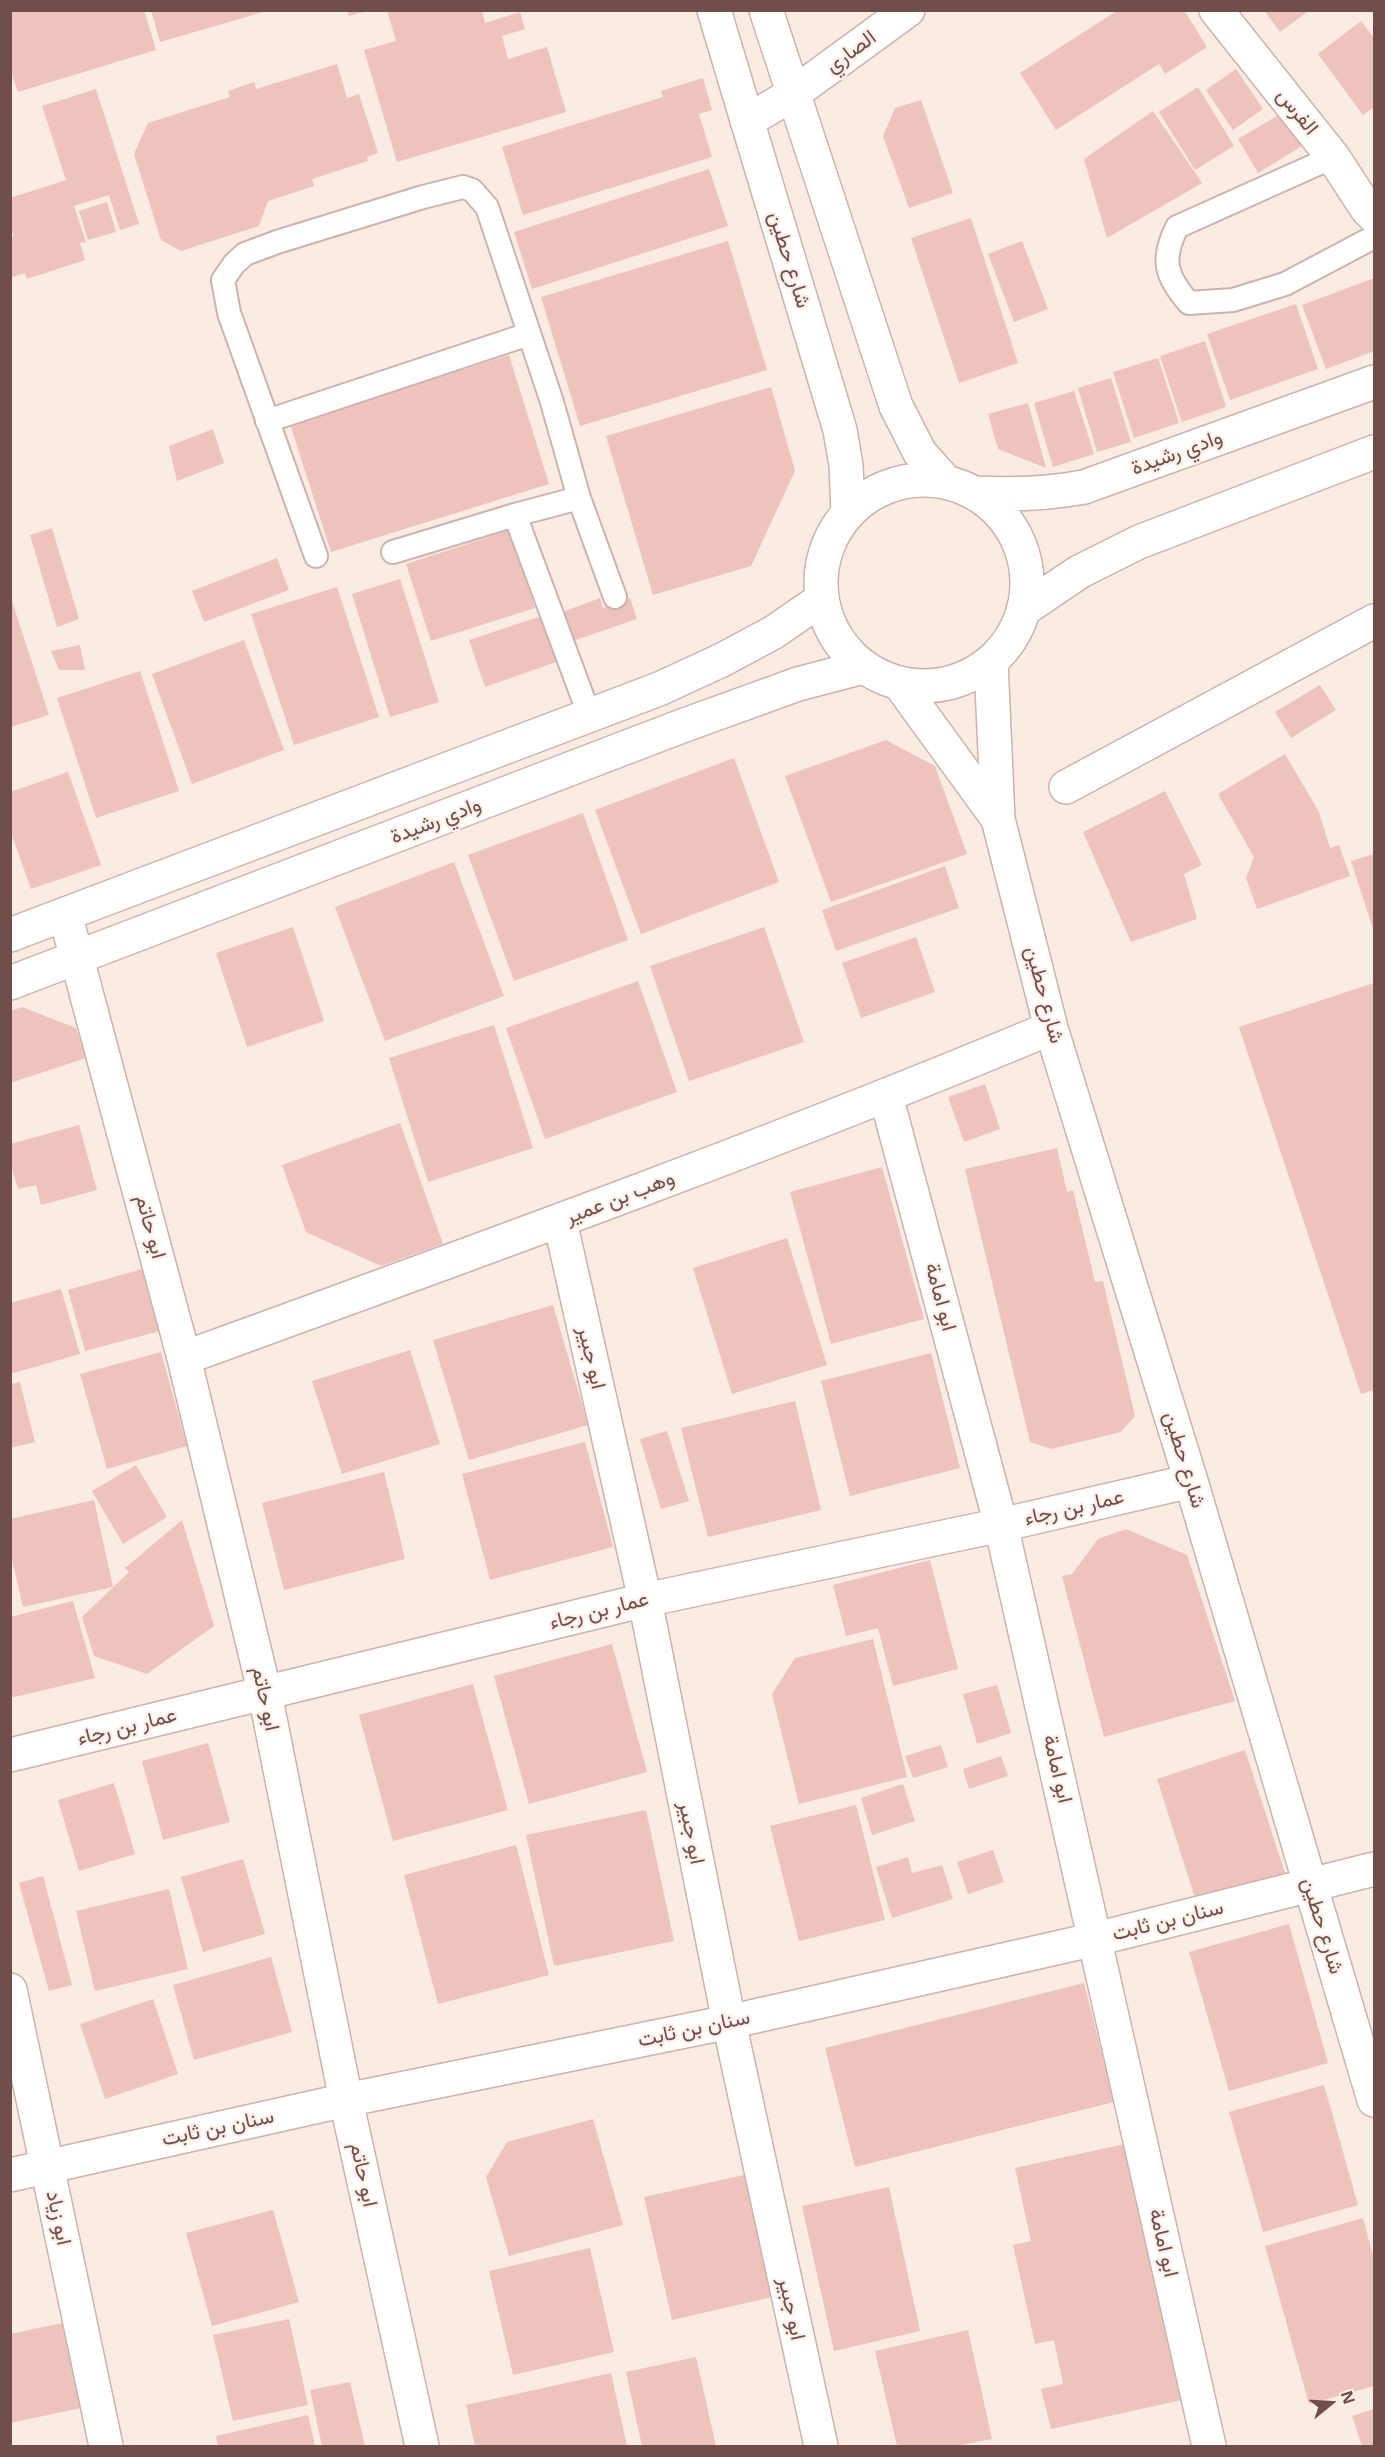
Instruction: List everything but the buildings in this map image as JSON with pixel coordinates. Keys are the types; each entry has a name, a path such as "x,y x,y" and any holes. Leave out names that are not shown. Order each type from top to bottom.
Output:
{"street":[{"name":"شارع حطين","path":"714,10 840,430 846,465 848,512"},
{"path":"766,10 896,406 920,453 960,487 996,509 1012,530 1024,556 1027,583 1023,610 1016,630 991,662 975,674 957,681 918,687 899,683 863,667 836,637 827,619 822,599 821,578 824,558 833,534 848,512 864,498 883,487 925,479 960,487"},
{"name":"الصاري","path":"747,121 793,94 908,10"},
{"name":"الفرس","path":"1216,10 1333,157 1374,216"},
{"name":"وادي رشيدة","path":"960,487 1013,495 1053,493 1084,487 1374,382"},
{"path":"1023,610 1079,572 1139,542 1374,452"},
{"name":"وادي رشيدة","path":"10,935 659,689 723,660 774,632 822,599"},
{"path":"1066,787 1374,621"},
{"name":"شارع حطين","path":"991,662 999,819 1051,1028 1191,1482 1374,2100"},
{"name":"وادي رشيدة","path":"10,983 701,719 798,684 863,667"},
{"name":"شارع حطين","path":"899,683 999,819"},
{"name":"ابو حاتم","path":"65,915 184,1358 265,1694 346,2100 422,2446"},
{"name":"وهب بن عمير","path":"184,1358 560,1221 886,1096 1051,1028"},
{"name":"ابو امامة","path":"886,1096 1001,1525 1209,2446"},
{"name":"ابو جبير","path":"560,1221 645,1600 729,2022 821,2446"},
{"name":"عمار بن رجاء","path":"10,1755 645,1600 1001,1525 1191,1482"},
{"name":"سنان بن ثابت","path":"10,2175 346,2100 729,2022 1096,1939 1374,1869"},
{"name":"ابو زياد","path":"10,1990 106,2446"}],"lane":[{"path":"1333,157 1177,227 1167,247 1167,270 1173,286 1189,303 1233,300 1285,284 1374,237"},
{"path":"316,555 228,313 223,280 234,264 245,254 423,197 463,187 472,190 487,207 552,402 579,498 615,597"},
{"path":"267,421 529,334"},
{"path":"393,552 579,498"},
{"path":"515,515 590,717"}]}
